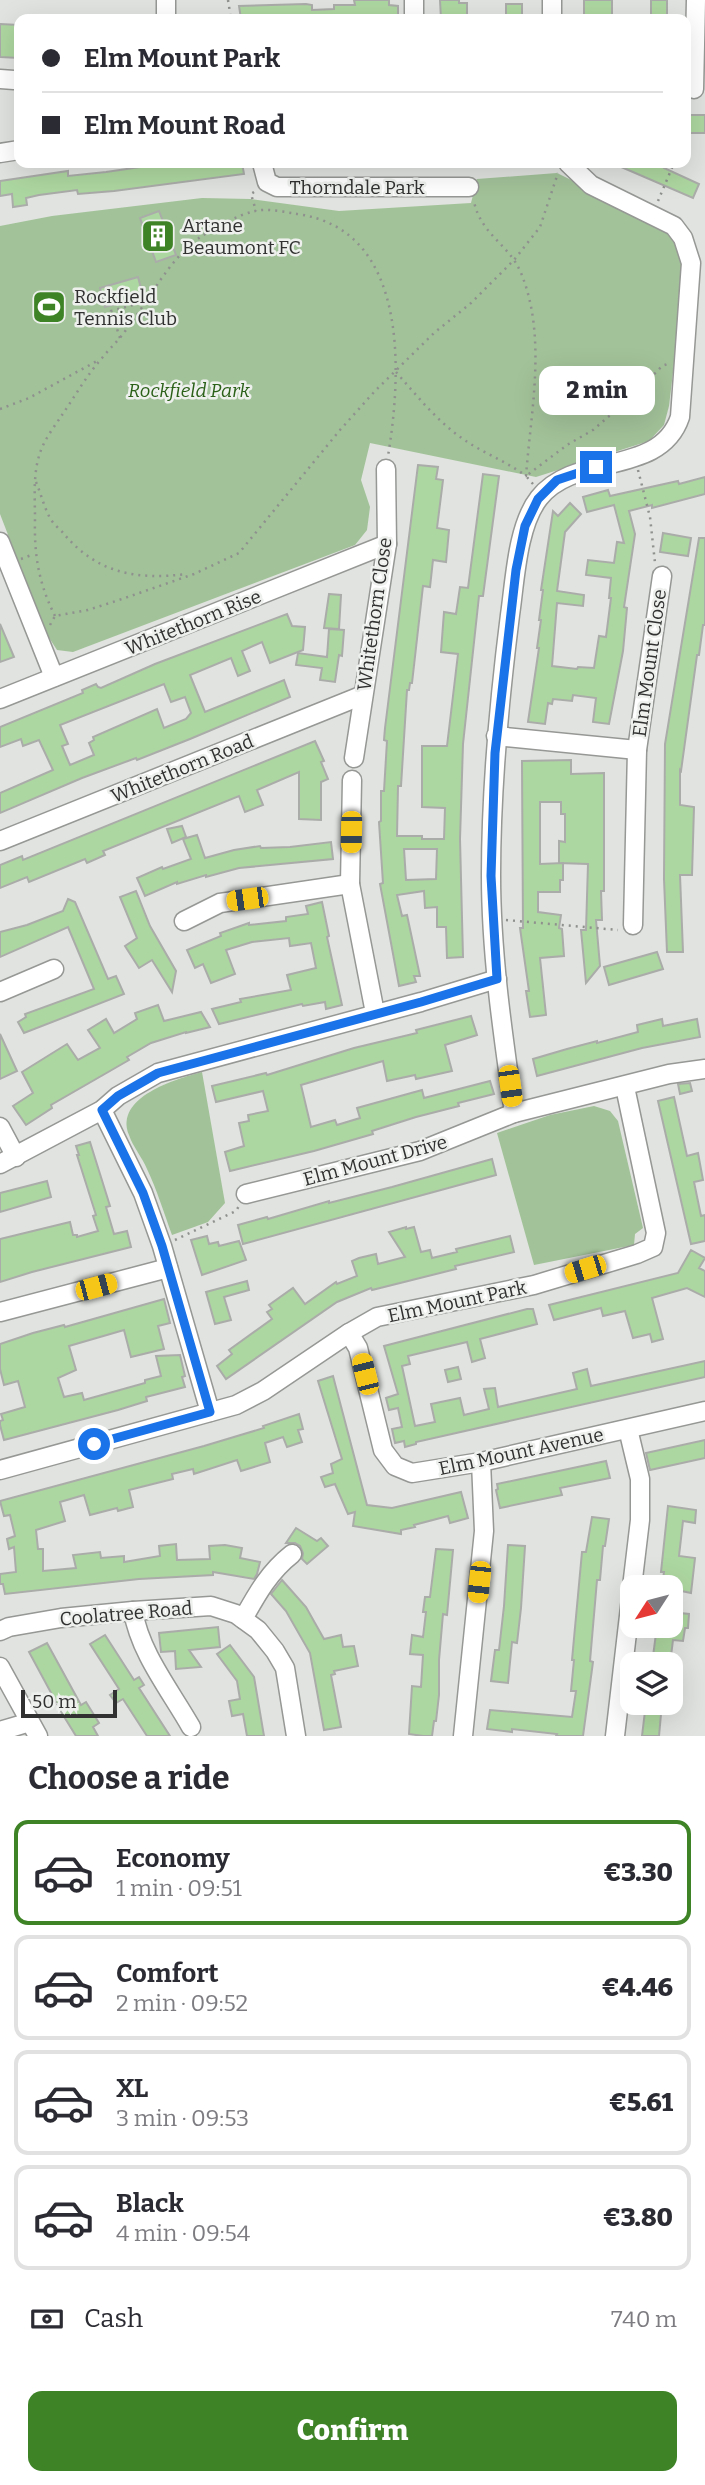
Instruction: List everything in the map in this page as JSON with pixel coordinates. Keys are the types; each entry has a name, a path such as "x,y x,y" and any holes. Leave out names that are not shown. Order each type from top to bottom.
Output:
{"street":[{"path":"694,89 696,0"},
{"name":"Thorndale Park","path":"263,168 267,182 277,187 469,187"},
{"path":"514,1113 497,979 491,876 496,736 516,570 525,526 538,499 557,480 655,449 676,429 680,417 691,263 689,250 674,226 591,185 573,168"},
{"name":"Whitethorn Close","path":"354,758 387,544 386,469"},
{"name":"Whitethorn Rise","path":"0,699 387,544"},
{"path":"2,552 54,677"},
{"name":"Elm Mount Close","path":"633,925 637,750 662,576"},
{"name":"Whitethorn Road","path":"0,841 363,695"},
{"name":"Elm Mount Close","path":"496,736 637,750"},
{"path":"352,780 350,884 375,1013"},
{"path":"184,921 220,903 350,884"},
{"path":"0,992 54,970"},
{"path":"0,1128 8,1161 102,1110 118,1096 158,1073 497,979"},
{"name":"Elm Mount Drive","path":"246,1194 420,1152 514,1113 669,1074 705,1069"},
{"name":"Elm Mount Park","path":"0,1470 236,1405 264,1391 377,1317 534,1284 653,1247 656,1233 625,1087"},
{"path":"102,1110 143,1193 162,1246 210,1412"},
{"path":"0,1312 168,1268"},
{"name":"Elm Mount Avenue","path":"349,1333 358,1349 383,1450 395,1466 412,1473 481,1462 705,1411"},
{"path":"628,1429 640,1479 640,1520 634,1575"},
{"path":"463,1736 484,1531 481,1462"},
{"path":"243,1619 262,1584 277,1566 292,1554"},
{"name":"Coolatree Road","path":"0,1632 9,1627 61,1618 133,1611 211,1606 236,1614 258,1630 285,1668 296,1736"},
{"path":"133,1611 146,1650 191,1727"},
{"path":"615,1736 626,1638"},
{"path":"0,1667 34,1729 0,1731"}],"path":[{"path":"37,636 46,633 55,617 88,610 194,574 239,553 340,430 434,333 471,303 514,260 540,227 557,173 564,168"},
{"path":"652,214 672,168"},
{"path":"256,211 251,194 267,182"},
{"path":"469,187 480,221 514,260 531,310 534,335 533,396 526,476"},
{"path":"55,617 46,597 34,554 35,479 39,455 47,437 100,359 120,338 172,263 200,237 256,211 286,212 319,218 337,225 362,247 377,270 390,309 396,372 395,412 386,469"},
{"path":"120,338 111,311 133,305"},
{"path":"0,409 29,398 100,359"},
{"path":"526,476 567,445 593,430 665,363 684,363"},
{"path":"396,372 449,428 464,440 526,476 543,494"},
{"path":"635,456 650,517 656,569 662,576"},
{"path":"35,479 50,519 77,549 99,565 138,576 194,574"},
{"path":"493,919 614,931 633,925"},
{"path":"162,1246 236,1211 246,1194"}],"green space":[{"name":"Rockfield Park","path":"557,173 665,226 680,241 686,263 669,406 664,425 649,441 536,477 370,443 361,480 370,507 367,530 355,545 73,652 57,650 46,633 0,514 0,226 52,216 202,198 250,199 339,211 471,203 477,179"},
{"path":"202,1072 225,1203 208,1222 172,1235 151,1177 129,1135 127,1122 130,1110 150,1092"},
{"path":"594,1106 610,1111 618,1121 643,1228 635,1234 634,1245 534,1265 497,1133 550,1115"}],"building":[{"path":"354,0 389,0 389,5 398,6 398,14 240,14 239,6 306,4 312,5 312,10 334,9 334,5 355,5"},
{"path":"440,0 467,3 467,14 441,14"},
{"path":"584,0 612,0 612,14 584,14"},
{"path":"651,0 667,0 667,14 651,14"},
{"path":"506,4 522,4 522,14 506,14"},
{"path":"0,24 14,25 14,58 0,57"},
{"path":"691,115 705,115 705,133 691,133"},
{"path":"134,168 243,168 244,174 114,191 78,194 77,190 39,195 26,198 27,205 13,207 12,194 0,196 0,181 68,171 68,176"},
{"path":"624,168 664,168 699,184 693,198"},
{"name":"Artane Beaumont FC","path":"159,211 176,255 156,262 140,218"},
{"path":"138,277 143,296 105,307 100,288"},
{"path":"418,465 438,467 436,479 443,480 437,528 449,530 446,562 433,560 430,587 423,586 412,683 407,690 401,786 398,786 397,836 444,839 445,808 422,807 422,746 447,746 458,654 441,652 444,612 456,614 460,587 468,588 483,474 499,476 483,596 479,596 463,744 460,839 463,957 447,958 446,927 437,927 437,907 425,908 424,891 397,895 402,916 407,915 420,976 414,976 416,982 399,986 380,884 383,883 379,822 381,791 384,791 387,741 384,740","holes":["404,849 437,849 436,879 406,880"]},
{"path":"705,477 705,494 629,511 635,534 624,607 627,608 623,651 609,724 593,722 596,698 573,695 572,701 553,699 552,704 548,703 545,724 528,722 539,648 541,590 553,511 558,516 570,503 581,514 565,532 557,591 584,595 583,606 557,603 552,666 594,668 599,636 606,637 611,578 586,575 588,560 614,563 617,542 624,543 614,505 587,512 583,497 608,490 610,496"},
{"path":"663,533 691,538 688,556 660,552"},
{"path":"699,538 705,538 705,625 697,655 680,770 680,805 694,807 692,875 680,875 683,952 667,952 664,879 665,744"},
{"path":"329,594 341,595 339,629 324,628"},
{"path":"287,614 292,626 305,627 303,650 270,663 262,642 242,651 250,671 238,676 231,658 190,675 205,712 284,680 290,697 0,813 0,793 53,770 39,740 23,746 21,739 0,747 0,727 83,693 82,690 96,684 101,688 155,664","holes":["164,684 171,702 185,697 191,713 186,719 164,728 157,709 93,737 94,740 89,743 94,755 70,765 62,746 68,744 60,725"]},
{"path":"0,624 14,657 0,662"},
{"path":"329,629 344,630 342,656 339,655 335,682 320,680 322,668 296,665 298,653 327,657"},
{"path":"315,741 328,779 321,782 321,820 299,819 299,772 257,790 263,805 245,812 239,796 103,851 105,855 87,863 85,859 29,882 27,877 0,888 0,865 22,856 23,860"},
{"path":"571,760 571,774 604,773 604,891 601,891 602,920 596,920 600,966 586,983 581,930 586,930 588,864 563,863 560,892 538,892 538,912 561,915 559,928 562,929 564,956 540,958 546,1015 530,1017 520,928 523,928 522,761","holes":["540,802 561,802 561,814 565,814 565,842 559,841 561,863 540,864"]},
{"path":"182,826 186,837 172,843 167,829"},
{"path":"197,835 205,858 260,846 290,847 331,842 333,859 239,868 177,882 145,896 137,878 191,859 183,839"},
{"path":"136,891 150,926 176,971 172,992 152,960 139,968 125,946 137,938 120,897"},
{"path":"68,899 75,902 108,979 116,976 124,994 24,1033 18,1022 26,1017 25,1014 94,989 68,927 0,957 0,932 63,911"},
{"path":"322,902 342,1005 326,1009 325,1002 302,1004 219,1024 212,1009 241,1002 240,999 291,990 287,975 316,968 311,943 290,946 289,938 252,942 226,950 235,974 211,983 203,964 195,968 187,950 221,936 220,933 249,923 286,921 286,917 308,914 306,906"},
{"path":"657,952 663,969 609,985 604,967"},
{"path":"158,1005 164,1021 201,1012 210,1027 151,1043 127,1057 129,1060 51,1105 52,1108 26,1125 13,1106 33,1093 22,1072 67,1044 78,1060 100,1048 88,1030 106,1019 114,1033 137,1019 135,1013"},
{"path":"471,1016 477,1035 445,1045 452,1071 416,1079 415,1075 387,1081 383,1061 301,1085 311,1127 335,1120 337,1125 360,1118 357,1108 422,1090 424,1098 490,1081 494,1094 372,1131 373,1134 230,1171 225,1152 244,1146 239,1123 249,1121 248,1115 268,1111 263,1091 216,1102 212,1086 266,1073 267,1075"},
{"path":"662,1019 663,1026 697,1019 700,1037 642,1048 537,1076 533,1059 638,1032 637,1025"},
{"path":"0,1034 17,1071 0,1079"},
{"path":"690,1083 692,1091 680,1094 678,1084"},
{"path":"674,1097 687,1156 698,1153 703,1180 694,1182 701,1216 705,1215 705,1241 691,1244 658,1101"},
{"path":"90,1142 110,1206 106,1207 114,1234 127,1231 131,1247 0,1282 0,1239 70,1222 73,1235 77,1237 98,1231 76,1146"},
{"path":"492,1159 496,1175 243,1244 238,1225"},
{"path":"47,1181 51,1197 0,1212 0,1193"},
{"path":"414,1227 421,1252 430,1250 432,1258 457,1252 456,1249 510,1236 514,1252 455,1266 456,1269 372,1290 371,1288 337,1302 226,1379 217,1366 232,1354 229,1350 272,1319 267,1312 272,1309 269,1305 293,1288 305,1304 336,1282 337,1284 357,1276 352,1261 359,1258 376,1254 378,1264 405,1257 389,1232"},
{"path":"207,1236 209,1244 218,1242 219,1246 239,1241 246,1260 202,1275 191,1240"},
{"path":"691,1250 705,1258 699,1268 705,1271 705,1297 687,1288 652,1298 663,1339 652,1342 650,1334 633,1338 625,1311 603,1316 601,1308 554,1320 549,1305 678,1273"},
{"path":"247,1281 249,1290 224,1297 231,1320 215,1324 206,1292"},
{"path":"164,1299 170,1323 158,1326 164,1349 131,1357 124,1330 69,1346 76,1370 58,1378 64,1397 82,1393 84,1400 161,1376 156,1356 180,1355 185,1387 146,1397 147,1401 118,1410 4,1440 0,1425 3,1420 1,1414 25,1407 18,1381 4,1385 0,1369 0,1344"},
{"path":"533,1309 537,1324 480,1339 485,1358 472,1362 467,1342 408,1356 410,1364 402,1366 415,1426 435,1422 431,1404 460,1398 464,1415 489,1409 484,1389 495,1388 498,1407 577,1389 573,1373 587,1369 591,1386 705,1361 705,1377 416,1442 405,1447 404,1441 395,1443 392,1429 402,1427 398,1408 389,1410 386,1398 398,1394 384,1346"},
{"path":"458,1367 461,1379 448,1382 445,1370"},
{"path":"333,1376 367,1505 392,1508 461,1492 468,1518 450,1523 448,1516 414,1525 415,1527 401,1530 401,1534 353,1526 355,1512 348,1514 335,1484 325,1487 321,1477 333,1473 331,1464 342,1459 318,1381"},
{"path":"299,1414 303,1429 298,1430 302,1442 287,1447 283,1437 265,1443 270,1462 241,1471 237,1460 194,1474 193,1469 172,1474 173,1479 129,1490 133,1507 118,1511 117,1508 90,1515 84,1495 60,1502 65,1521 36,1530 38,1549 43,1549 43,1571 76,1568 73,1555 100,1552 101,1558 124,1556 124,1562 160,1556 159,1546 176,1544 177,1560 210,1559 209,1546 225,1545 242,1548 240,1558 260,1562 254,1579 213,1572 213,1575 139,1579 5,1594 3,1584 0,1584 0,1574 16,1572 14,1547 9,1549 7,1539 15,1536 10,1515 4,1516 0,1501 204,1446"},
{"path":"705,1440 705,1458 650,1470 646,1453"},
{"path":"606,1461 610,1478 560,1488 562,1495 500,1508 497,1484"},
{"path":"668,1506 696,1510 695,1523 683,1521 679,1556 695,1558 691,1593 683,1591 683,1575 664,1575 664,1572 661,1572"},
{"path":"592,1517 609,1519 600,1580 597,1580 590,1661 593,1662 583,1736 487,1729 490,1710 572,1717 576,1691 571,1691 572,1660 582,1552 586,1552"},
{"path":"296,1528 317,1541 321,1538 328,1546 307,1564 302,1559 300,1546 286,1543"},
{"path":"508,1545 525,1546 517,1643 512,1642 508,1683 491,1681 495,1650 499,1650"},
{"path":"436,1549 453,1550 447,1615 443,1614 436,1721 432,1736 423,1736 409,1734 412,1686 421,1687 423,1655 410,1654 412,1635 423,1637 425,1597 430,1597"},
{"path":"282,1580 306,1607 324,1639 341,1635 343,1647 354,1646 358,1666 334,1671 335,1674 331,1675 341,1727 324,1730 310,1653 286,1611 271,1594"},
{"path":"683,1613 689,1614 683,1641 673,1640 672,1652 654,1652 655,1638 683,1638"},
{"path":"218,1627 220,1647 189,1650 201,1667 176,1669 175,1651 161,1652 159,1633"},
{"path":"105,1635 134,1680 139,1677 144,1685 139,1688 170,1736 147,1736 123,1699 116,1703 110,1695 119,1689 90,1644"},
{"path":"47,1643 81,1705 86,1702 99,1723 93,1727 98,1736 76,1736 63,1715 29,1652"},
{"path":"230,1645 254,1677 264,1736 247,1736 243,1714 232,1716 229,1701 240,1699 237,1681 217,1654"},
{"path":"645,1715 661,1715 659,1736 642,1736"}],"place":[{"name":"Artane Beaumont FC","path":"158,236"},
{"name":"Rockfield Tennis Club","path":"49,307"}],"route":[{"path":"94,1444 210,1412 162,1246 143,1193 102,1110 118,1096 158,1073 497,979 491,876 495,753 516,570 525,526 538,499 557,480 596,467"}]}
